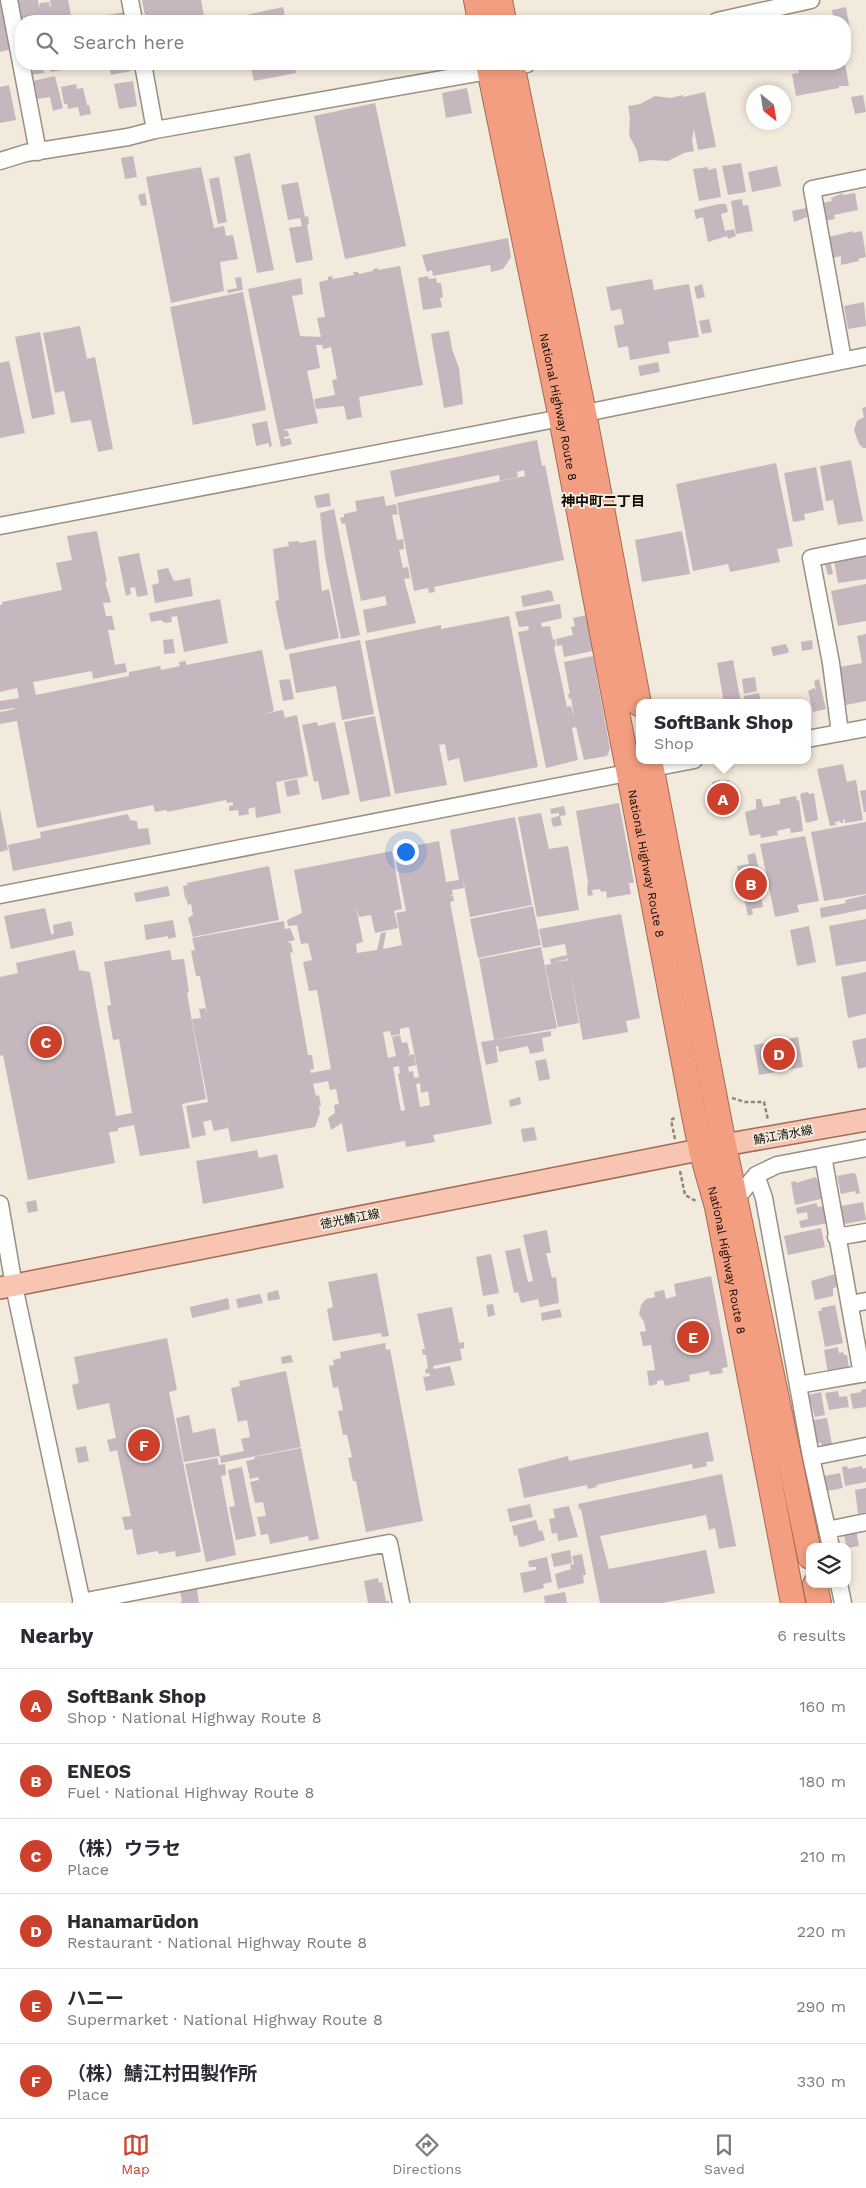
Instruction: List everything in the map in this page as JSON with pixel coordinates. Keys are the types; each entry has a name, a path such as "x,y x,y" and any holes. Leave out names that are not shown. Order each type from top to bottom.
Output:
{"highway":[{"path":"476,0 479,15"},
{"path":"500,0 503,15"},
{"name":"National Highway Route 8","path":"490,70 561,418 701,1150 717,1207 793,1603"},
{"name":"National Highway Route 8","path":"518,70 638,699"},
{"name":"National Highway Route 8","path":"651,764 724,1145 807,1543"},
{"path":"816,1588 819,1603"}],"main road":[{"name":"鯖江清水線","path":"701,1150 866,1120"},
{"name":"徳光鯖江線","path":"7,1287 701,1150"}],"street":[{"path":"8,0 15,35"},
{"path":"130,0 133,15"},
{"path":"744,15 811,0"},
{"path":"22,70 38,152"},
{"path":"144,70 156,130"},
{"path":"0,161 38,152 128,137 156,130 473,70"},
{"path":"843,360 812,189 866,178"},
{"path":"0,526 584,414 866,356"},
{"path":"840,733 831,663 811,558 866,547"},
{"path":"811,738 866,728"},
{"path":"0,895 628,773 651,764"},
{"path":"736,1198 756,1175 777,1165 866,1148"},
{"path":"798,1385 864,1373 858,1302 836,1237 823,1156"},
{"path":"756,1175 764,1198 811,1457 830,1543"},
{"path":"0,1204 7,1287 81,1602 389,1543 401,1603"},
{"path":"836,1237 866,1232"},
{"path":"811,1457 866,1446"},
{"path":"827,1530 866,1522"},
{"path":"839,1588 842,1603"}],"building":[{"path":"18,0 38,0 39,8 40,3 49,2 50,7 50,0 68,0 71,15 20,15"},
{"path":"142,0 201,0 204,15 145,15"},
{"path":"0,5 3,5 12,49 0,52"},
{"path":"283,7 285,15 246,15"},
{"path":"846,7 847,15 833,15 832,10"},
{"path":"124,12 125,15 108,15"},
{"path":"30,70 43,70 44,73 31,75"},
{"path":"110,70 131,70 131,71 111,75"},
{"path":"251,70 295,70 296,73 254,81"},
{"path":"798,70 846,70 849,86 839,86 839,88 796,96 792,74 799,73"},
{"path":"55,76 63,108 53,111 50,97 37,99 33,81"},
{"path":"133,81 137,106 119,109 114,84"},
{"path":"76,84 77,89 83,88 91,114 80,116 78,107 68,109 67,104 64,104 61,87"},
{"path":"9,85 16,120 0,123 0,87"},
{"path":"467,88 472,113 446,118 442,93"},
{"path":"705,92 716,147 698,150 694,129 692,140 694,151 684,153 668,161 650,160 639,162 637,151 629,135 630,118 628,106 640,104 655,96 671,98"},
{"path":"863,95 866,112 855,114 851,97"},
{"path":"375,103 406,246 345,259 314,116"},
{"path":"250,153 274,270 257,273 234,157"},
{"path":"133,156 137,177 125,179 121,158"},
{"path":"741,163 746,192 728,195 722,166"},
{"path":"777,166 781,186 752,192 748,172"},
{"path":"201,167 214,228 224,226 226,236 233,235 238,259 220,262 224,291 171,303 146,177"},
{"path":"708,167 708,170 716,168 721,197 699,201 693,169"},
{"path":"219,177 227,222 218,224 209,179"},
{"path":"298,182 305,217 308,216 309,224 307,225 313,260 296,263 289,228 302,226 300,218 288,220 281,185"},
{"path":"145,193 147,205 141,206 138,195"},
{"path":"843,193 843,195 855,193 858,210 834,215 835,219 824,221 821,203 832,201 831,198"},
{"path":"742,199 743,206 748,205 753,231 736,234 731,201"},
{"path":"726,204 728,212 721,214 725,231 734,229 736,236 728,239 727,236 708,242 703,217 696,219 694,210"},
{"path":"806,208 807,217 794,222 792,211"},
{"path":"853,231 853,233 862,231 866,257 858,259 859,261 841,265 841,256 833,258 829,237"},
{"path":"508,238 511,257 503,269 491,272 490,265 433,276 432,270 427,272 422,255"},
{"path":"400,266 423,385 359,397 362,417 347,420 344,406 316,409 314,399 335,395 332,380 337,379 331,347 323,349 322,345 316,345 320,368 307,371 318,423 283,430 288,431 289,436 284,437 284,439 290,438 292,444 281,447 248,289 301,278 303,294 292,296 300,336 321,337 317,318 325,317 319,282 328,280 328,277 332,276 333,279 354,275 353,272 358,272 359,274 378,268 378,270"},
{"path":"428,276 429,279 436,278 437,283 441,283 443,297 440,298 442,307 423,310 418,278"},
{"path":"241,277 243,290 228,293 227,290 237,288 235,278"},
{"path":"652,279 654,290 689,284 699,337 668,342 670,353 630,360 628,346 618,348 614,326 624,324 621,309 611,311 606,287"},
{"path":"702,284 705,297 697,299 694,287"},
{"path":"243,292 266,410 193,425 170,307"},
{"path":"864,302 866,326 848,329 844,306"},
{"path":"709,319 712,332 702,334 699,321"},
{"path":"80,326 87,359 95,357 113,449 98,452 91,420 71,423 64,391 55,393 43,333"},
{"path":"449,331 452,349 459,368 463,404 444,408 431,334"},
{"path":"40,332 55,414 32,419 15,337"},
{"path":"9,361 25,433 0,438 0,363"},
{"path":"658,362 660,372 640,376 638,366"},
{"path":"866,407 866,448 863,448 859,444 854,430 857,421 864,417 862,408"},
{"path":"267,421 272,446 269,447 269,443 256,446 252,424"},
{"path":"537,440 542,466 545,465 564,560 434,587 435,592 429,593 428,588 414,591 397,503 525,476 524,470 517,472 518,477 500,481 499,475 395,497 390,471"},
{"path":"851,460 863,521 838,525 833,500 826,501 820,466"},
{"path":"776,463 793,546 777,549 780,562 730,572 728,564 693,571 676,484"},
{"path":"816,467 824,510 804,514 805,520 793,522 784,473"},
{"path":"329,493 331,506 317,508 314,496"},
{"path":"384,496 386,506 396,504 398,514 392,515 397,540 403,539 404,549 399,550 403,568 408,567 410,578 404,579 416,623 367,633 363,610 387,605 385,596 361,601 345,523 342,524 340,518 344,517 344,514 357,511 355,501"},
{"path":"334,509 360,635 341,639 325,557 320,513"},
{"path":"97,531 107,582 105,582 111,602 103,603 106,616 112,616 115,630 108,630 115,665 125,663 127,672 93,679 92,671 33,682 36,695 129,676 129,672 160,666 161,670 180,666 179,662 186,661 186,665 262,650 274,711 263,714 283,710 285,718 297,715 308,776 276,782 281,813 256,818 255,807 248,809 249,814 239,816 238,810 229,811 229,806 233,805 233,802 227,803 226,800 167,812 167,810 155,812 153,805 37,828 17,721 0,724 0,712 15,709 0,710 0,701 19,698 17,688 0,692 0,605 2,605 2,602 62,590 56,563 72,560 67,536"},
{"path":"682,531 690,574 642,582 635,540"},
{"path":"316,540 322,591 329,589 339,638 285,650 275,601 279,600 273,549 289,546 288,542 299,541 299,543"},
{"path":"139,553 148,595 137,597 135,587 130,588 131,594 126,596 118,557"},
{"path":"866,554 866,579 838,583 834,560"},
{"path":"830,560 833,574 828,575 824,561"},
{"path":"168,568 174,581 190,578 193,596 155,603 152,585 159,583 157,570"},
{"path":"866,584 866,621 838,626 831,591"},
{"path":"549,590 552,592 554,601 523,607 521,596"},
{"path":"220,599 228,643 184,652 177,616 171,617 172,622 165,623 161,620 151,622 149,613"},
{"path":"560,604 562,618 541,623 542,627 550,626 553,640 555,639 556,646 554,647 567,707 571,706 574,717 571,698 569,699 568,694 570,694 564,662 593,656 610,749 607,756 584,760 576,727 572,728 578,760 546,768 518,632 529,630 528,626 519,627 515,612"},
{"path":"586,615 593,651 564,657 562,645 557,646 556,639 573,635 571,627 575,626 573,618"},
{"path":"509,616 538,767 464,782 459,758 448,761 445,744 439,745 447,785 395,794 365,641 441,625 441,629"},
{"path":"866,634 866,701 846,705 839,667 862,663 857,636"},
{"path":"173,639 175,653 164,654 163,640"},
{"path":"360,640 374,714 342,720 336,686 296,693 289,654"},
{"path":"812,640 813,649 802,651 801,642"},
{"path":"786,644 788,653 773,656 771,647"},
{"path":"733,660 740,699 723,699 717,663"},
{"path":"755,677 757,691 744,694 742,679"},
{"path":"290,679 294,699 283,701 279,680"},
{"path":"819,679 826,709 813,712 808,691 814,688 816,690 814,681"},
{"path":"759,693 760,699 744,699 744,696"},
{"path":"375,716 391,796 360,802 344,722"},
{"path":"317,722 318,726 335,722 350,794 322,800 318,781 314,782 302,725"},
{"path":"843,764 847,782 856,780 863,820 845,823 845,819 843,823 840,821 835,822 836,825 830,826 817,769"},
{"path":"297,779 300,794 287,797 284,782"},
{"path":"720,780 720,782 729,780 735,809 718,813 712,782"},
{"path":"866,790 866,812 864,812 860,791"},
{"path":"808,792 809,794 814,793 818,820 806,823 800,795"},
{"path":"796,796 797,801 799,800 803,831 791,833 790,828 777,831 778,835 761,838 760,834 751,836 749,834 745,812 756,809 756,799 761,799 763,807 780,804 780,799"},
{"path":"619,803 634,883 629,883 631,894 607,898 606,891 601,892 600,889 592,890 593,895 588,896 588,882 576,811"},
{"path":"564,806 566,815 560,816 562,825 553,827 551,818 559,816 559,813 551,814 550,809"},
{"path":"0,809 8,850 0,852"},
{"path":"541,813 549,849 568,846 579,910 537,917 518,817"},
{"path":"128,814 130,820 137,821 138,829 148,828 151,844 13,871 8,845 41,838 40,832"},
{"path":"515,817 532,905 470,917 463,879 464,888 452,890 453,895 449,896 453,896 454,901 450,902 492,1124 433,1135 435,1142 406,1147 405,1141 347,1152 342,1123 331,1130 328,1118 335,1113 334,1105 339,1104 336,1089 330,1090 328,1081 313,1084 316,1096 319,1095 321,1106 319,1106 320,1113 315,1127 231,1142 226,1116 228,1128 214,1131 211,1120 203,1122 206,1135 192,1138 186,1106 208,1102 192,1019 201,1018 199,1009 205,1008 207,1014 200,976 196,976 191,951 195,950 192,938 284,921 285,929 290,928 295,940 286,942 291,943 293,952 290,953 308,1055 312,1055 314,1069 310,1070 311,1073 331,1069 317,990 309,991 303,962 312,960 308,943 301,944 297,925 288,926 287,920 302,913 294,870 392,851 402,909 394,911 398,928 375,933 371,915 359,917 356,907 363,942 356,944 357,953 377,950 381,933 386,932 383,949 402,945 396,913 406,911 394,850 439,841 446,882 459,880 450,830","holes":["409,1027 419,1077 414,1078 413,1071 409,1072 408,1067 416,1065 414,1054 406,1056 410,1054 407,1042 402,1043 400,1035 392,1037 396,1056 388,1058 383,1032 390,1031 391,1036 400,1034 400,1029","399,1066 400,1073 398,1074 405,1110 401,1111 393,1067","420,1083 421,1093 428,1091 430,1105 420,1107 416,1084"]},
{"path":"866,822 866,894 824,901 811,832"},
{"path":"805,836 819,901 797,905 799,912 775,917 760,844"},
{"path":"755,853 761,878 757,879 763,907 752,909 753,914 748,916 737,866 749,864 747,855"},
{"path":"269,866 279,920 193,937 188,918 193,915 191,904 188,905 186,898 194,896 185,898 183,886 188,885 187,883"},
{"path":"168,886 170,896 136,902 134,893"},
{"path":"866,895 866,909 821,918 820,908 846,903 845,900"},
{"path":"533,906 541,945 478,958 470,919"},
{"path":"45,908 51,934 54,934 53,925 71,921 74,935 11,949 4,916"},
{"path":"621,914 640,1018 626,1021 628,1032 583,1040 570,972 579,1023 558,1027 545,965 551,964 550,959 567,955 565,944 543,948 539,929"},
{"path":"866,919 866,961 836,966 829,926"},
{"path":"173,920 176,937 168,939 168,936 146,940 144,925"},
{"path":"809,926 816,962 797,966 790,930"},
{"path":"541,947 557,1028 494,1040 479,959"},
{"path":"75,950 79,970 90,972 116,1116 132,1113 119,1039 113,1040 107,1006 111,1005 104,962 170,950 172,960 184,959 189,992 187,993 206,1099 182,1104 190,1148 140,1156 134,1125 118,1128 118,1131 109,1132 115,1163 28,1180 3,1055 0,1056 0,977 18,973 16,963"},
{"path":"866,972 866,1014 848,1018 841,977"},
{"path":"551,1031 551,1036 542,1038 544,1051 530,1054 528,1046 499,1052 498,1046 496,1046 498,1062 486,1065 481,1042"},
{"path":"798,1037 803,1067 759,1075 754,1045"},
{"path":"866,1038 866,1067 858,1069 852,1041"},
{"path":"546,1059 550,1079 539,1081 535,1061"},
{"path":"520,1097 521,1104 510,1107 509,1100"},
{"path":"534,1127 537,1140 523,1142 521,1129"},
{"path":"257,1150 259,1158 277,1154 284,1188 203,1204 196,1161"},
{"path":"856,1174 860,1193 856,1194 855,1191 841,1194 837,1176"},
{"path":"816,1177 820,1187 821,1199 795,1205 791,1182 796,1181 796,1183"},
{"path":"36,1200 38,1211 28,1213 26,1202"},
{"path":"863,1202 866,1220 844,1224 841,1206"},
{"path":"816,1203 818,1207 824,1206 829,1223 801,1228 799,1221 808,1219 807,1212 797,1214 796,1208"},
{"path":"821,1228 825,1247 788,1255 784,1236"},
{"path":"547,1230 551,1253 546,1253 552,1278 556,1277 559,1303 540,1307 538,1299 521,1303 518,1292 514,1293 505,1251 520,1248 528,1282 533,1281 523,1235"},
{"path":"491,1254 499,1293 483,1296 476,1257"},
{"path":"377,1273 389,1336 382,1337 381,1333 333,1341 327,1309 333,1307 328,1282"},
{"path":"839,1273 842,1286 833,1288 833,1296 815,1300 811,1281"},
{"path":"711,1276 728,1367 722,1368 723,1373 710,1375 709,1371 689,1375 690,1381 665,1386 663,1380 649,1386 647,1371 655,1370 651,1345 643,1346 640,1332 646,1331 644,1322 639,1314 641,1305 646,1299 655,1297 654,1292 664,1290 666,1299 676,1296 674,1284"},
{"path":"278,1290 280,1299 268,1301 267,1293"},
{"path":"260,1294 263,1303 238,1308 236,1299"},
{"path":"228,1298 230,1309 192,1318 190,1307"},
{"path":"493,1304 495,1315 488,1317 486,1305"},
{"path":"835,1305 843,1343 825,1347 818,1311 822,1311 821,1308"},
{"path":"452,1307 459,1343 464,1342 464,1348 460,1349 462,1360 433,1366 434,1369 450,1366 455,1385 426,1391 423,1377 430,1376 429,1373 426,1374 425,1370 428,1368 426,1355 423,1355 422,1349 425,1349 417,1314"},
{"path":"560,1309 562,1317 542,1321 541,1313"},
{"path":"167,1338 177,1390 169,1392 201,1552 176,1557 175,1551 159,1554 157,1551 137,1555 132,1529 125,1530 122,1517 131,1516 117,1450 110,1452 107,1440 116,1438 109,1403 77,1410 72,1385 79,1383 74,1357"},
{"path":"385,1343 386,1350 390,1349 423,1521 366,1532 356,1481 353,1481 348,1458 352,1457 347,1435 343,1435 338,1411 343,1410 338,1387 333,1388 329,1366 334,1365 333,1360 341,1358 340,1352"},
{"path":"838,1347 839,1353 843,1352 844,1355 847,1355 849,1368 828,1373 824,1350"},
{"path":"291,1355 293,1362 282,1364 281,1357"},
{"path":"286,1371 301,1447 221,1463 220,1456 244,1451 241,1439 250,1437 247,1420 238,1422 231,1388 240,1386 239,1381"},
{"path":"866,1389 866,1407 853,1409 850,1394"},
{"path":"838,1391 839,1397 847,1396 849,1407 829,1410 825,1393"},
{"path":"821,1392 825,1415 815,1417 808,1395"},
{"path":"189,1415 193,1433 215,1428 220,1456 184,1462 176,1418"},
{"path":"827,1418 832,1444 822,1446 821,1443 818,1443 813,1420"},
{"path":"708,1432 714,1461 706,1462 707,1466 693,1469 692,1464 596,1485 597,1487 588,1489 587,1485 524,1498 518,1469 568,1456 569,1461"},
{"path":"86,1446 89,1461 78,1463 75,1448"},
{"path":"301,1448 319,1539 309,1541 308,1536 270,1544 268,1534 261,1535 257,1517 266,1516 263,1502 255,1503 250,1482 259,1480 258,1477 250,1479 246,1461 255,1459 254,1457"},
{"path":"217,1458 219,1465 225,1464 226,1475 221,1476 236,1555 206,1562 185,1464"},
{"path":"847,1466 848,1469 862,1466 863,1469 866,1468 866,1482 845,1486 842,1467"},
{"path":"242,1467 256,1536 236,1540 229,1507 235,1506 228,1470"},
{"path":"840,1473 843,1488 827,1491 824,1476"},
{"path":"722,1474 736,1546 719,1549 715,1528 709,1530 706,1515 600,1536 609,1569 706,1550 715,1593 662,1603 600,1603 581,1509 579,1509 578,1504"},
{"path":"866,1488 866,1512 858,1514 855,1490"},
{"path":"530,1504 533,1517 510,1522 507,1509"},
{"path":"569,1506 578,1537 558,1541 557,1533 552,1534 549,1519 555,1518 553,1509"},
{"path":"536,1520 539,1531 542,1530 545,1540 522,1547 519,1546 517,1535 514,1536 512,1526"},
{"path":"856,1529 859,1546 851,1547 851,1543 846,1543 843,1531"},
{"path":"570,1550 572,1563 554,1567 551,1554"},
{"path":"582,1554 586,1575 583,1575 584,1583 558,1589 555,1574 571,1569 570,1565 574,1564 572,1556"},
{"path":"547,1557 552,1582 543,1584 544,1588 524,1593 520,1573 536,1570 536,1567 529,1567 528,1561"},
{"path":"378,1578 379,1583 382,1582 386,1601 389,1601 389,1603 368,1603 364,1581"},
{"path":"196,1584 199,1603 180,1603 182,1601 179,1587"},
{"path":"565,1592 567,1603 545,1603 544,1596"}],"place":[{"name":"SoftBank Shop","path":"723,799"},
{"name":"ENEOS","path":"751,884"},
{"name":"（株）ウラセ","path":"46,1042"},
{"name":"Hanamarūdon","path":"779,1054"},
{"name":"ハニー","path":"693,1337"},
{"name":"（株）鯖江村田製作所","path":"144,1445"}],"district":[{"name":"神中町二丁目","path":"603,501"}]}
